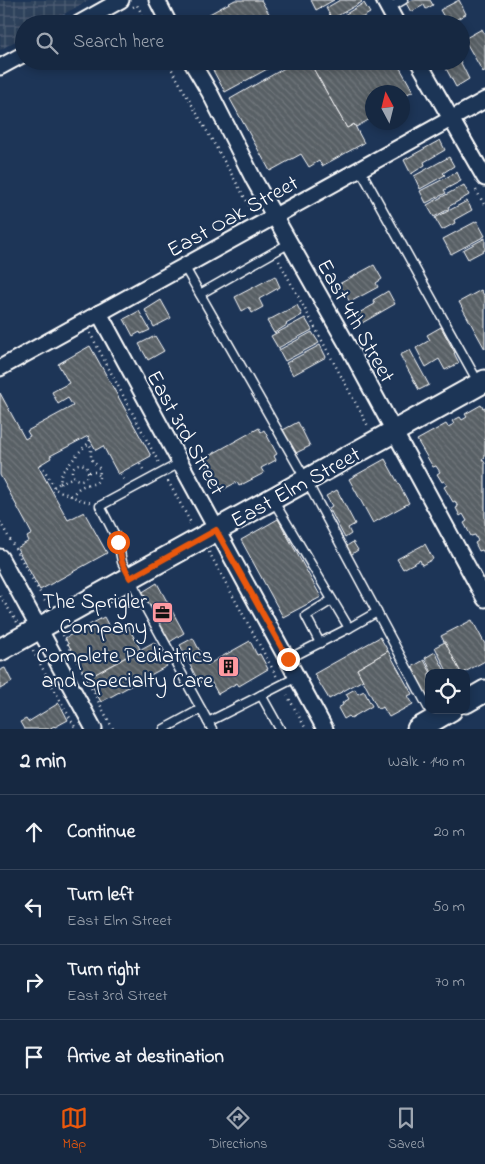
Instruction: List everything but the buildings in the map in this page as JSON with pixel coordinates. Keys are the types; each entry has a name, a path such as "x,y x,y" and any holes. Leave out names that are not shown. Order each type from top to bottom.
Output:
{"main road":[{"name":"East Elm Street","path":"0,650 482,382"},
{"path":"470,700 485,691"}],"street":[{"path":"157,0 164,15"},
{"path":"386,4 392,15"},
{"path":"100,15 125,5"},
{"path":"0,67 15,59"},
{"name":"East 4th Street","path":"196,70 254,180 395,431 485,599"},
{"path":"423,70 485,178"},
{"name":"East Oak Street","path":"0,368 485,100"},
{"name":"East 3rd Street","path":"99,313 180,464 209,534 288,659 326,729"},
{"path":"0,557 94,729"}],"lane":[{"path":"386,4 403,0"},
{"path":"360,169 482,382"},
{"path":"200,294 290,243"},
{"path":"184,266 306,480 434,718"},
{"path":"180,464 100,506 118,542 122,562 210,726 297,676"},
{"path":"272,498 348,628"},
{"path":"320,643 306,616 332,600"},
{"path":"288,659 376,612"},
{"path":"261,695 280,729"},
{"path":"164,729 201,709"}],"path":[{"path":"125,5 137,6 142,15"},
{"path":"173,70 255,216"},
{"path":"274,253 368,427"},
{"path":"71,496 80,487 94,484 100,476 100,469 91,459 91,447 88,436"},
{"path":"60,483 62,472 80,449 89,443"},
{"path":"41,464 55,489 100,506"},
{"path":"82,464 86,467 87,477 83,480 78,480 74,477 72,475 74,467 82,464"},
{"path":"88,472 95,472 100,476"},
{"path":"54,488 74,477"},
{"path":"0,522 46,603"},
{"path":"209,534 281,685 306,729"},
{"path":"0,596 17,622"},
{"path":"62,634 113,729"},
{"path":"32,650 76,729"}],"shaded area":[{"path":"0,0 89,0 62,15 15,15 15,41 0,50"}],"place":[{"name":"The Sprigler Company","path":"163,613"},
{"name":"Complete Pediatrics and Specialty Care","path":"229,667"}],"route":[{"path":"118,542 122,562 130,578 216,530 288,659"}]}
